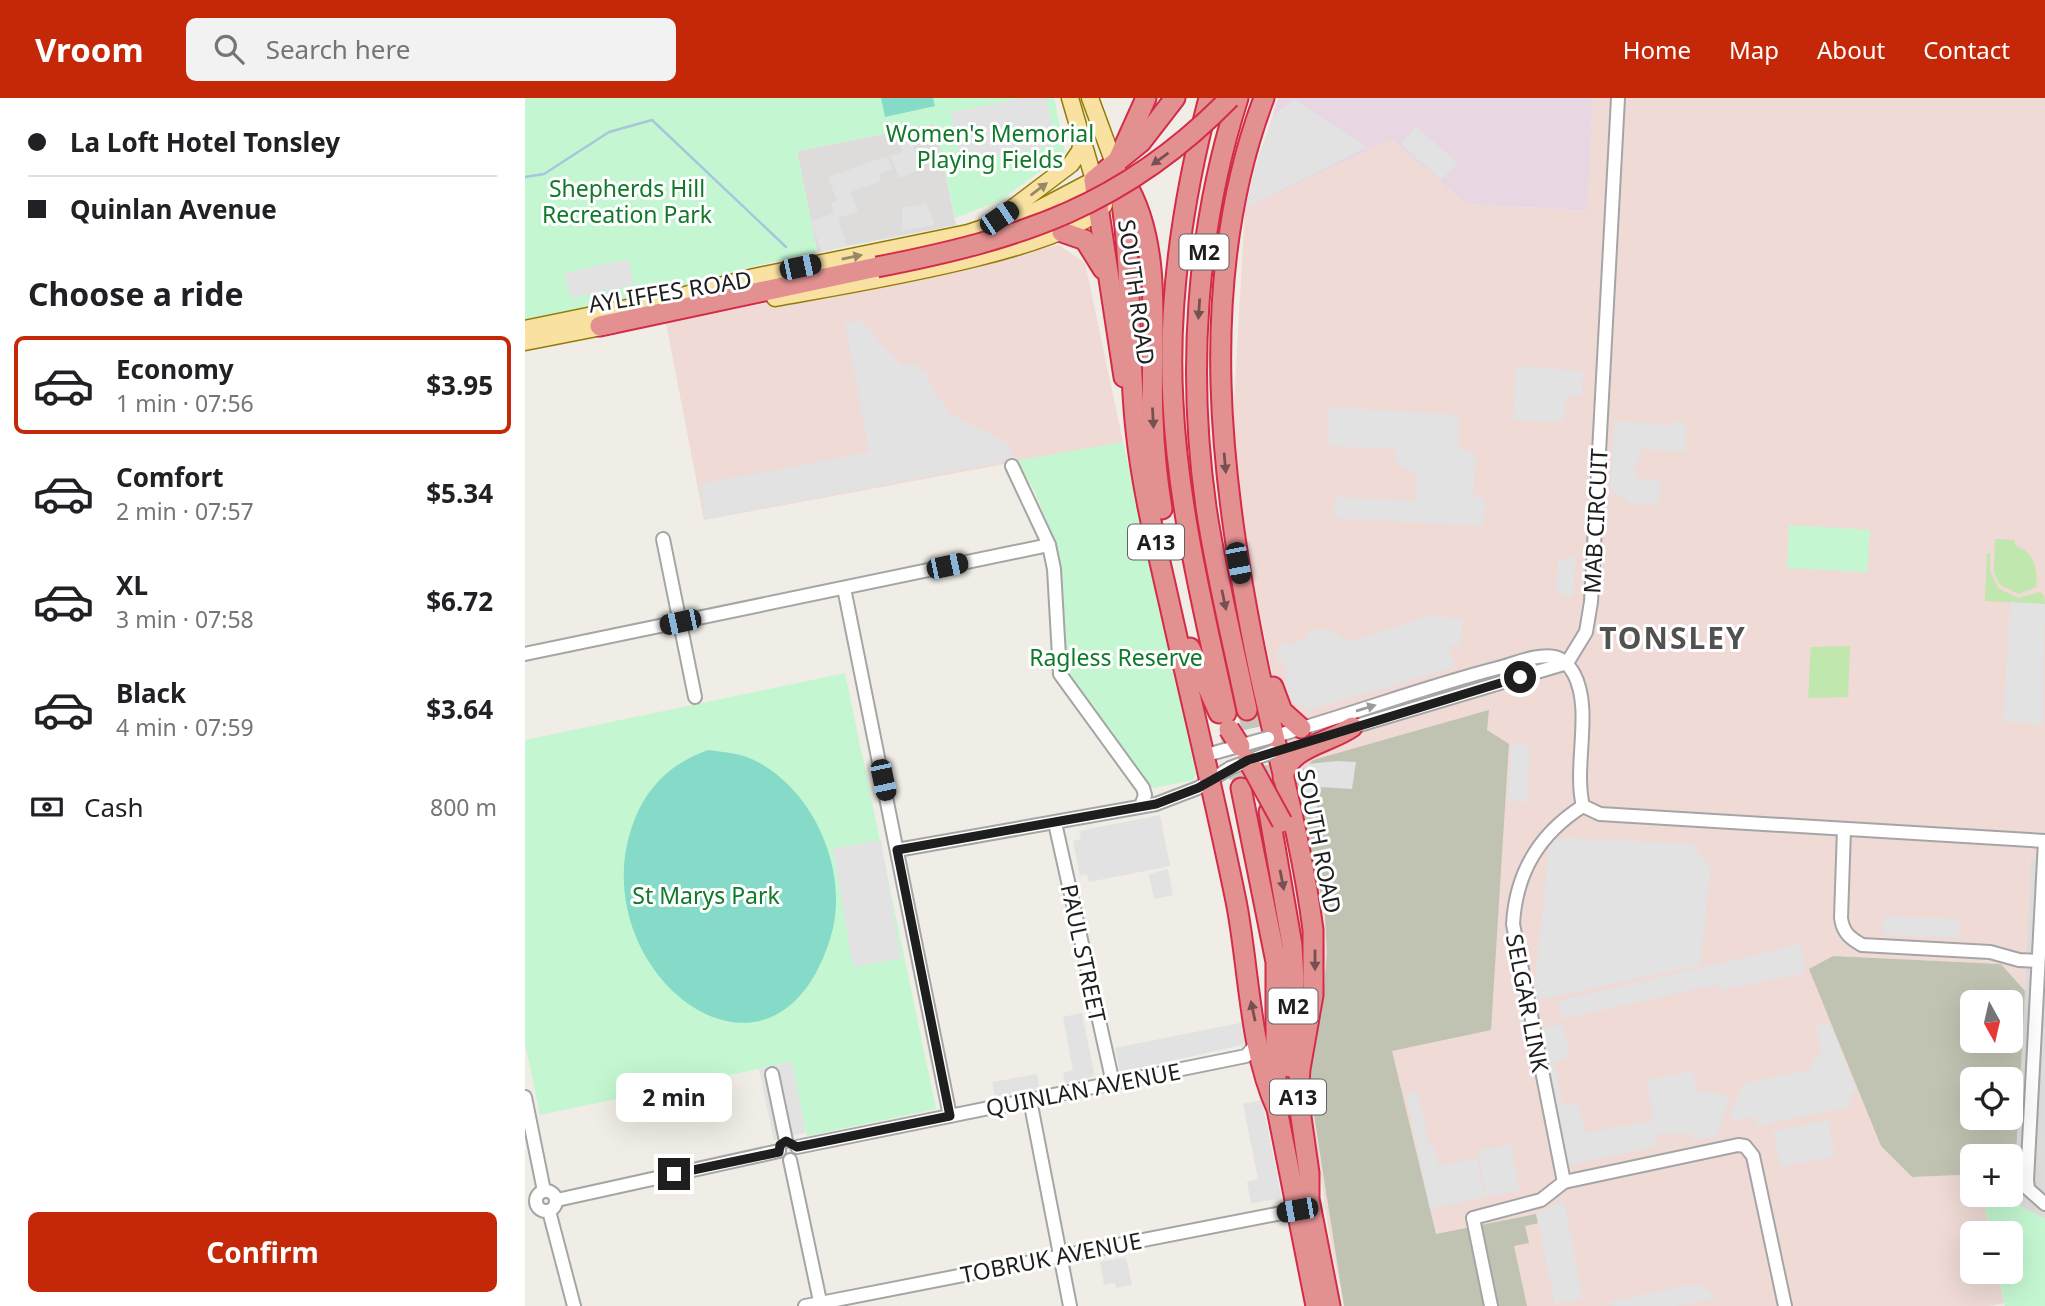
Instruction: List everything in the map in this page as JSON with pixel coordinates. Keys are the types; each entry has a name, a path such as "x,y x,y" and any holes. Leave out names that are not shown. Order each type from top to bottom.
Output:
{"highway":[{"path":"1146,98 1116,167 1133,200 1146,243 1150,281 1153,419 1161,500 1192,654 1201,678 1276,817 1304,877"},
{"name":"AYLIFFES ROAD","path":"1092,171 1116,167 1148,135 1175,98"},
{"name":"M2","path":"1209,98 1181,232 1172,351 1173,412 1181,487 1226,713"},
{"name":"SOUTH ROAD","path":"1264,98 1243,159 1232,212 1224,297 1222,431 1234,540 1273,744 1304,877 1315,952 1312,1003 1299,1082 1310,1173 1303,1205 1316,1306"},
{"path":"1222,431 1218,412 1215,343 1218,265 1235,99"},
{"path":"600,326 981,246 1068,214 1117,187 1164,156 1235,99"},
{"name":"M2","path":"1235,99 1206,235 1196,360 1199,449 1206,509 1247,710"},
{"name":"SOUTH ROAD","path":"1116,167 1128,278 1136,429"},
{"name":"SOUTH ROAD","path":"1092,171 1121,363 1159,558 1240,920 1247,980 1264,1068 1330,1306"},
{"path":"1062,232 1076,234 1087,243 1098,258 1111,290"},
{"path":"1259,670 1270,681 1282,711 1301,728"},
{"path":"1283,778 1285,769 1293,758 1337,738 1352,727"},
{"name":"M2","path":"1241,788 1276,962 1277,1108"},
{"name":"M2","path":"1276,817 1292,945 1290,1095 1303,1205"}],"main road":[{"path":"1070,98 1092,171"},
{"path":"1090,98 1116,167 1111,192 1100,210"},
{"path":"983,229 1071,164 1080,151 1082,138"},
{"name":"AYLIFFES ROAD","path":"525,329 983,229 1035,211 1092,171"},
{"name":"AYLIFFES ROAD","path":"525,342 600,326 656,320 833,287 995,253 1062,232 1082,223 1100,210"}],"street":[{"name":"MAB CIRCUIT","path":"1567,663 1586,632 1591,602 1618,98"},
{"path":"1012,466 1049,545 1054,569 1060,674 1143,788 1145,797 1141,806"},
{"path":"663,539 695,697"},
{"path":"525,654 1049,545"},
{"path":"844,587 950,1116"},
{"path":"1273,744 1301,728 1539,657 1556,657 1567,663 1580,693 1580,793 1583,806 1600,814 2045,841 2043,939 2039,961 2041,994 2027,1180 2028,1189 2043,1203"},
{"path":"1203,756 1239,752 1352,727 1567,663"},
{"path":"897,850 1055,823 1170,799 1210,781 1230,768 1239,752"},
{"name":"SELGAR LINK","path":"1564,1182 1513,924 1519,883 1532,854 1552,829 1583,806"},
{"name":"PAUL STREET","path":"1055,823 1113,1083"},
{"path":"1844,829 1840,918 1842,928 1850,938 1862,945 1990,952 2019,960 2039,961"},
{"path":"1259,1041 1246,1056 1264,1068"},
{"name":"QUINLAN AVENUE","path":"553,1206 787,1146 1246,1056"},
{"path":"772,1074 787,1146 784,1159 790,1160 820,1304"},
{"path":"525,1097 544,1191"},
{"path":"1030,1100 1070,1306"},
{"path":"1491,1306 1473,1218 1541,1200 1564,1182 1738,1145 1745,1146 1753,1156 1785,1306"},
{"path":"544,1191 531,1205 543,1210 553,1206"},
{"path":"544,1191 554,1194 553,1206 574,1306"},
{"name":"TOBRUK AVENUE","path":"805,1306 1303,1205"}],"shaded area":[{"path":"1023,98 1046,98 1056,145 961,164 951,112"},
{"path":"1278,98 1593,98 1587,211 1466,204 1392,139 1245,208"},
{"path":"1593,98 2045,98 2045,858 2031,858 2025,991 2001,964 1834,956 1912,1177 1960,1175 1960,1207 1985,1207 1987,1221 1960,1221 1960,1284 2000,1284 2004,1303 1989,1306 1344,1306 1329,1233 1306,1076 1324,982 1323,918 1264,634 1251,594 1234,494 1233,421 1245,208 1392,138 1466,204 1586,211"},
{"path":"1294,99 1367,147 1247,207 1255,167 1273,116"},
{"path":"935,124 956,225 817,252 797,151"},
{"path":"1416,127 1458,163 1441,180 1401,144"},
{"path":"915,132 912,144 922,169 899,178 890,156 902,152 895,133"},
{"path":"887,156 892,169 879,174 881,181 851,192 858,211 838,218 847,246 822,252 811,222 834,213 831,203 837,201 828,177"},
{"path":"926,203 935,225 902,231 902,208"},
{"path":"1059,245 1085,263 1123,442 704,520 666,323"},
{"path":"628,259 634,285 571,298 564,273"},
{"path":"860,320 902,366 913,364 927,373 933,390 951,415 1010,444 1013,460 706,519 699,484 869,452 845,323"},
{"path":"1516,366 1583,371 1582,396 1566,396 1564,422 1513,420"},
{"path":"1329,407 1459,415 1459,448 1476,453 1473,497 1485,498 1484,526 1334,518 1335,497 1415,501 1416,476 1396,463 1396,449 1329,446"},
{"path":"1614,421 1671,425 1672,422 1685,422 1686,452 1640,449 1639,462 1635,462 1635,476 1644,480 1661,481 1659,505 1631,504 1617,493 1610,493"},
{"path":"1576,556 1573,598 1556,591 1558,560"},
{"path":"2010,602 2045,604 2043,725 2003,721"},
{"path":"1430,616 1463,619 1460,646 1449,646 1455,667 1306,711 1303,705 1299,707 1288,698 1284,661 1275,660 1282,640 1290,646 1308,637 1309,630 1316,629 1335,631 1347,642"},
{"path":"1489,710 1487,730 1509,744 1491,1030 1392,1051 1436,1234 1536,1214 1539,1223 1525,1226 1529,1243 1514,1246 1527,1306 1344,1306 1308,1077 1322,1010 1327,953 1325,915 1297,783 1301,771 1313,760"},
{"path":"1512,743 1530,746 1527,802 1508,801"},
{"path":"1356,762 1352,789 1318,787 1316,821 1299,806 1299,776 1308,764"},
{"path":"1160,815 1170,866 1089,882 1087,874 1080,876 1073,841 1081,839 1079,831"},
{"path":"1550,837 1692,844 1711,868 1700,965 1533,1001"},
{"path":"881,840 901,959 853,967 833,848"},
{"path":"2031,857 2045,858 2045,1219 2022,1207 2023,1144 2017,1144 2018,1130 2023,1130 2023,1067 2021,1067"},
{"path":"1168,869 1173,895 1154,899 1149,874"},
{"path":"1884,916 1959,919 1960,938 1883,935"},
{"path":"1801,944 1805,973 1721,990 1719,984 1562,1019 1558,1001"},
{"path":"1833,956 2001,964 2025,991 2023,1028 2023,990 1960,990 1960,1054 2022,1054 2021,1067 1960,1067 1960,1130 2017,1130 2017,1144 1960,1144 1960,1175 1912,1177 1881,1146 1809,969"},
{"path":"1082,1013 1094,1073 1091,1077 1065,1083 1063,1073 1073,1070 1063,1017"},
{"path":"1245,1022 1249,1040 1243,1045 1120,1072 1115,1048"},
{"path":"1563,1024 1570,1058 1554,1062 1563,1106 1579,1103 1586,1133 1653,1120 1658,1146 1561,1167 1537,1029"},
{"path":"1830,1024 1856,1089 1849,1095 1851,1107 1756,1126 1754,1116 1739,1120 1729,1117 1743,1083 1812,1069 1811,1060 1822,1055 1816,1026"},
{"path":"792,1062 806,1133 774,1140 759,1069"},
{"path":"1693,1071 1698,1094 1713,1091 1730,1098 1717,1136 1693,1141 1691,1133 1657,1135 1646,1080"},
{"path":"1037,1074 1039,1088 995,1097 992,1082"},
{"path":"1418,1092 1429,1145 1434,1145 1439,1166 1477,1158 1485,1197 1430,1209 1406,1095"},
{"path":"1262,1100 1281,1195 1278,1199 1251,1203 1247,1182 1258,1179 1243,1104"},
{"path":"1828,1120 1835,1156 1780,1167 1773,1131"},
{"path":"1511,1144 1520,1190 1486,1197 1478,1151"},
{"path":"1564,1200 1583,1298 1555,1304 1536,1214"},
{"path":"1126,1257 1132,1285 1116,1288 1115,1283 1104,1285 1100,1262"},
{"path":"1699,1283 1718,1298 1676,1306 1612,1306 1607,1302"}],"green space":[{"name":"Shepherds Hill Recreation Park","path":"525,98 1054,98 1065,153 999,201 955,218 935,124 797,151 817,252 749,267 623,309 525,329"},
{"path":"881,98 933,98 935,106 885,117"},
{"name":"Ragless Reserve","path":"1123,442 1196,774 1193,780 1155,788 1150,787 1078,695 1064,670 1057,546 1033,488 1015,461"},
{"path":"1789,525 1870,530 1867,572 1787,568"},
{"path":"1995,539 2014,540 2016,546 2031,557 2036,569 2036,587 2019,594 1999,584 1994,572"},
{"path":"1987,553 1990,553 1990,571 1999,589 2018,598 2040,592 2044,595 2045,604 1985,601"},
{"path":"1850,646 1848,697 1808,698 1811,647"},
{"name":"St Marys Park","path":"845,673 936,1109 807,1136 791,1062 540,1115 525,1043 525,740"},
{"name":"St Marys Park","path":"708,750 749,758 775,773 794,791 810,812 831,860 836,911 831,936 804,991 768,1018 729,1022 690,1005 656,972 633,928 624,876 639,808 663,777 684,761"},
{"path":"1985,1207 2022,1207 2045,1219 2045,1306 2005,1306 2000,1284 2023,1284 2023,1221 1987,1221"}],"waterway":[{"path":"525,177 544,174 609,132 652,120 786,247"}],"tunnel":[{"path":"1247,710 1262,778"},
{"path":"1229,731 1241,788"}],"district":[{"name":"TONSLEY","path":"1673,637"}],"route":[{"path":"674,1174 779,1152 780,1145 786,1141 793,1142 797,1147 950,1116 897,850 1156,804 1198,788 1239,763 1520,677"}],"park label":[{"name":"Women's Memorial Playing Fields","path":"990,146"}]}
